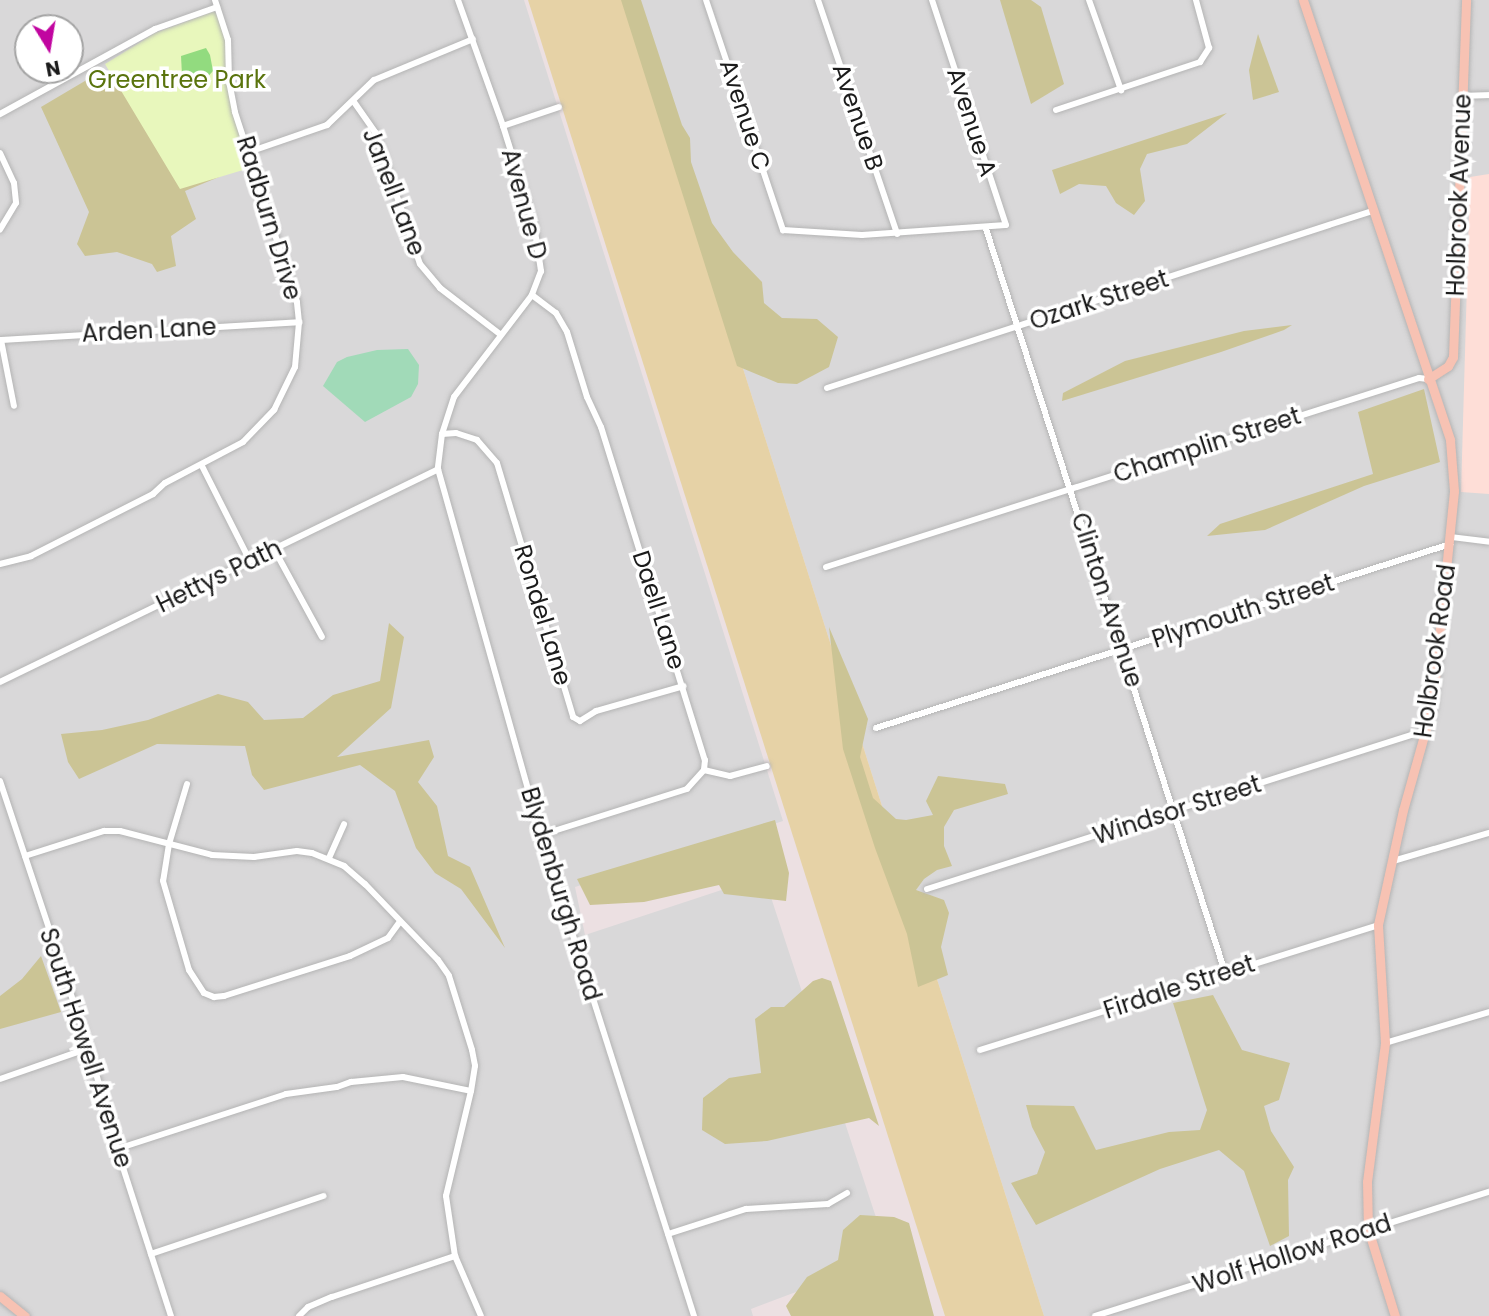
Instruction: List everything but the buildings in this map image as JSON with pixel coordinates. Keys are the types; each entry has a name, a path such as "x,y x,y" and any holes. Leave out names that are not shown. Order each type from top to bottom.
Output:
{"street":[{"name":"Avenue D","path":"438,469 442,434 454,397 532,295 541,271 538,244 503,126 458,0"},
{"name":"Avenue C","path":"706,0 783,230 862,235 897,234"},
{"name":"Avenue B","path":"818,0 897,234"},
{"name":"Avenue A","path":"932,0 1006,225 986,229"},
{"path":"1088,0 1121,90"},
{"path":"1056,110 1194,65 1206,55 1209,48 1196,0"},
{"name":"Holbrook Road","path":"1303,0 1450,440 1454,491 1451,541 1427,730 1403,810 1393,861 1385,880 1378,925 1385,1043 1367,1182 1368,1229 1395,1316"},
{"name":"Holbrook Avenue","path":"1428,379 1448,366 1453,357 1466,0"},
{"path":"0,114 155,29 216,3"},
{"name":"Radburn Drive","path":"0,564 32,556 243,442 274,411 295,367 299,322 297,302 235,111 229,80 228,40 216,3"},
{"path":"249,152 327,125 374,80 473,39"},
{"path":"1462,96 1489,95"},
{"name":"Janell Lane","path":"354,102 375,132 421,264 440,288 500,334"},
{"path":"503,126 559,107"},
{"path":"0,153 14,183 16,203 0,230"},
{"name":"Ozark Street","path":"827,388 1372,211"},
{"path":"897,234 986,229"},
{"name":"Clinton Avenue","path":"986,229 1176,811 1225,972"},
{"name":"Daell Lane","path":"532,295 556,313 567,332 587,397 601,427 684,686 704,751 705,770"},
{"name":"Arden Lane","path":"0,340 299,322"},
{"path":"0,340 15,406"},
{"name":"Champlin Street","path":"826,567 1419,378 1428,379"},
{"name":"Rondel Lane","path":"442,434 456,433 477,440 497,463 573,717 580,721 597,711 684,686"},
{"path":"202,466 250,561"},
{"name":"Hettys Path","path":"0,682 438,469"},
{"name":"Blydenburgh Road","path":"438,469 541,835 694,1316"},
{"path":"1451,541 1489,542"},
{"name":"Plymouth Street","path":"876,728 1122,651 1451,541"},
{"path":"274,549 322,637"},
{"name":"Windsor Street","path":"927,889 1427,730"},
{"path":"541,835 680,792 693,785 705,770 730,776 767,766"},
{"name":"South Howell Avenue","path":"0,781 89,1048 117,1149 171,1316"},
{"path":"187,784 169,844 163,881 196,984 204,993 214,997 350,956 388,938 399,923"},
{"path":"329,858 344,824"},
{"path":"25,856 104,831 138,835 212,855 254,857 297,851 329,858 344,866 365,884 399,923 438,960 449,976 472,1050 475,1066 471,1091 446,1196 455,1256 481,1316"},
{"path":"1393,861 1489,833"},
{"name":"Firdale Street","path":"980,1050 1378,925"},
{"path":"1385,1043 1489,1012"},
{"path":"0,1079 89,1048"},
{"path":"117,1149 286,1094 337,1087 351,1082 403,1077 471,1091"},
{"path":"668,1234 736,1211 828,1203 846,1192"},
{"name":"Wolf Hollow Road","path":"1094,1316 1489,1192"},
{"path":"151,1254 323,1196"},
{"path":"299,1316 308,1307 332,1297 455,1256"},
{"path":"2,1302 25,1316"}],"shaded area":[{"path":"0,0 524,0 783,821 575,887 585,935 764,876 889,1257 751,1309 753,1316 0,1316"},
{"path":"528,0 626,0 1044,1316 945,1316"},
{"path":"621,0 641,0 682,125 690,138 691,162 712,223 733,252 762,282 764,303 782,318 817,319 838,337 829,367 797,384 778,383 737,366"},
{"path":"626,0 1489,0 1489,1316 1044,1316"},
{"path":"1000,0 1031,0 1041,7 1064,84 1031,104"},
{"path":"1258,34 1279,92 1253,100 1249,70"},
{"path":"117,74 219,177 185,191 196,219 171,236 176,266 157,272 152,264 117,252 85,256 77,244 89,212 41,107 84,84 95,75"},
{"path":"1227,113 1187,144 1147,154 1140,169 1145,201 1134,215 1116,203 1106,186 1079,184 1060,194 1052,170"},
{"path":"1489,174 1489,494 1461,492 1470,177"},
{"path":"1292,325 1221,352 1062,401 1063,393 1125,361 1244,331"},
{"path":"408,349 419,365 418,384 411,397 365,422 323,386 337,362 347,357 377,350"},
{"path":"1424,389 1440,462 1364,486 1265,530 1207,536 1220,524 1373,474 1358,412"},
{"path":"389,623 404,637 391,708 337,757 429,740 434,757 418,782 437,806 448,856 470,867 505,948 461,889 435,873 416,848 395,791 360,765 264,790 252,775 245,746 157,744 79,779 68,762 61,734 102,730 148,720 218,694 248,702 264,720 303,718 333,695 380,681"},
{"path":"829,627 868,719 860,757 873,798 896,819 906,820 933,815 926,801 938,776 1005,784 1008,794 954,810 944,827 944,846 952,866 937,870 924,879 916,890 944,900 949,913 941,947 948,975 918,987 907,934 875,848 843,749"},
{"path":"775,820 789,873 786,901 724,894 719,885 644,902 590,905 577,879"},
{"path":"41,956 61,1012 0,1029 0,996 22,979"},
{"path":"822,978 831,981 879,1126 869,1118 767,1141 725,1144 702,1130 703,1098 729,1078 761,1073 755,1019 771,1007 784,1007 813,981"},
{"path":"1213,995 1242,1050 1290,1063 1279,1100 1264,1106 1271,1131 1294,1167 1288,1180 1289,1236 1270,1246 1244,1171 1219,1150 1160,1169 1036,1225 1011,1183 1037,1174 1045,1152 1032,1127 1026,1105 1074,1106 1096,1150 1169,1132 1200,1130 1207,1110 1173,1003"},
{"path":"860,1215 894,1217 909,1223 934,1316 791,1316 786,1306 807,1277 838,1260 843,1230"}],"green space":[{"name":"Greentree Park","path":"215,11 228,40 229,80 253,167 180,189 105,64 155,33"},
{"path":"206,48 213,71 202,83 190,82 182,75 181,56"}]}
